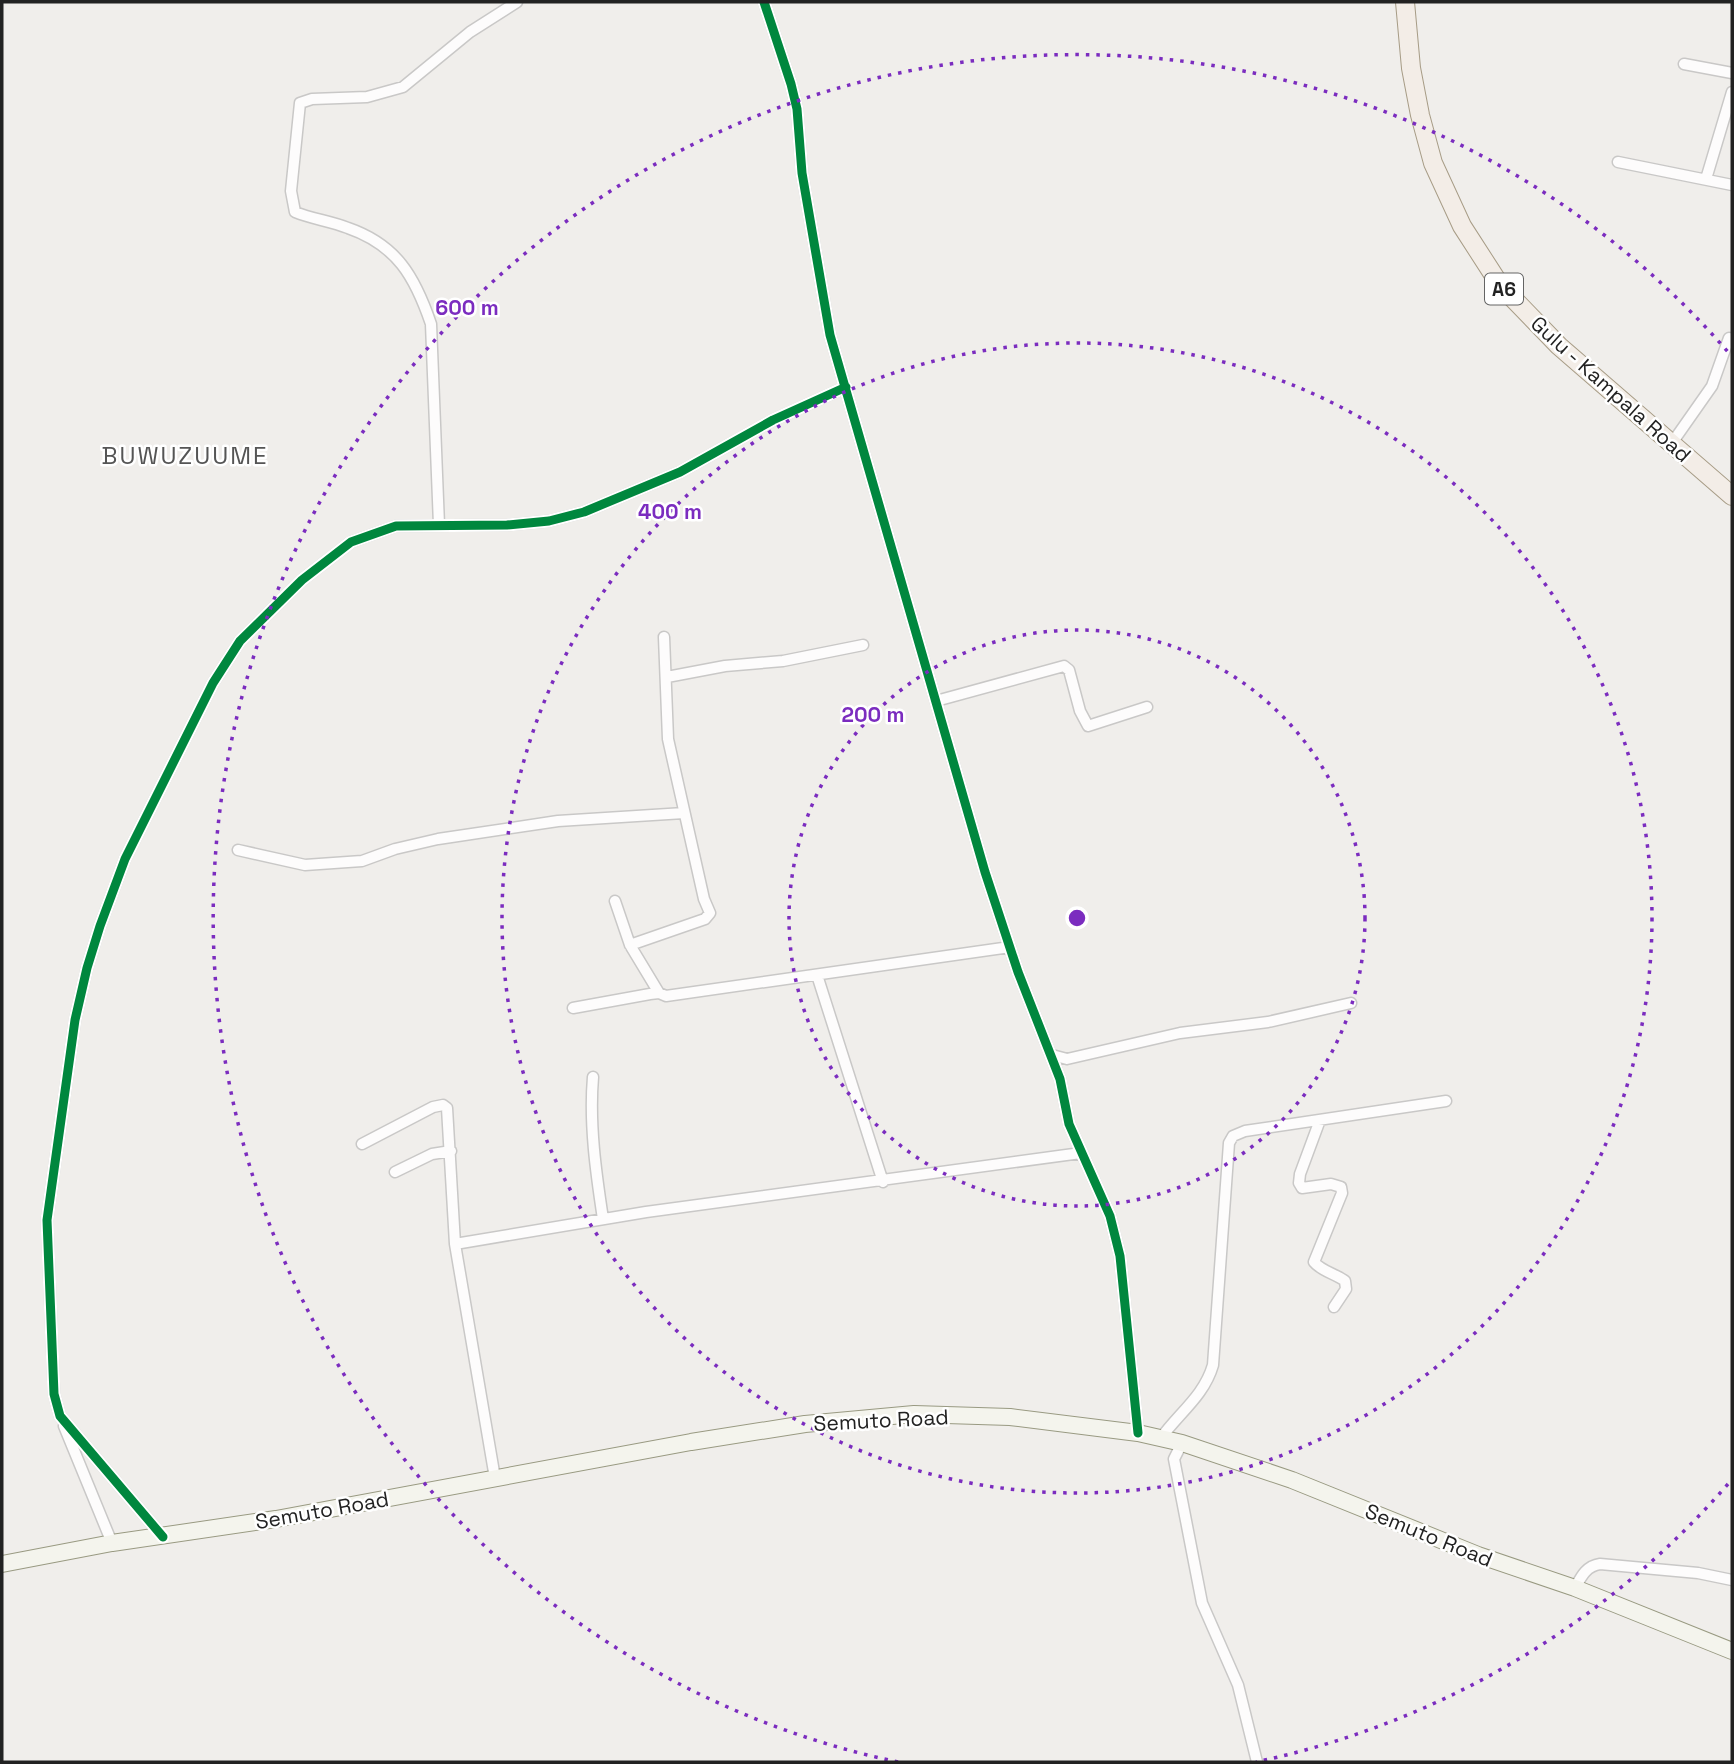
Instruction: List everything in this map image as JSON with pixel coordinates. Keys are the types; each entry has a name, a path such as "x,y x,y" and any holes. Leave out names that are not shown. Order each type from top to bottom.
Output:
{"main road":[{"name":"Gulu - Kampala Road","path":"1405,2 1411,68 1433,163 1462,226 1500,285 1559,346 1732,496"},
{"name":"Semuto Road","path":"2,1564 805,1424 914,1414 1010,1417 1138,1433 1182,1443 1292,1480 1478,1555 1575,1588 1732,1651"}],"street":[{"path":"439,525 430,324 425,307 398,258 385,245 347,227 295,212 291,191 300,103 312,99 368,97 403,87 470,32 517,2"},
{"path":"764,2 797,109 802,173 830,335 985,872 1010,947 1052,1055 1064,1094 1069,1124 1110,1216 1120,1256 1138,1433"},
{"path":"1684,64 1732,73"},
{"path":"1706,179 1732,92"},
{"path":"1618,162 1732,185"},
{"path":"1672,443 1712,386 1729,338"},
{"path":"112,1543 60,1416 54,1394 47,1220 75,1020 100,926 125,859 213,683 240,641 260,619 302,580 351,542 396,526 517,524 549,521 584,512 680,472 773,420 846,387"},
{"path":"629,945 705,919 710,913 704,898 668,738 664,638"},
{"path":"667,677 725,666 783,661 863,645"},
{"path":"936,701 1065,666 1069,670 1080,711 1088,726 1147,708"},
{"path":"238,850 305,865 362,860 438,839 558,821 684,813"},
{"path":"615,901 629,945 659,993"},
{"path":"573,1008 659,993 666,996 1010,947"},
{"path":"817,975 883,1182"},
{"path":"1052,1055 1067,1059 1180,1033 1268,1022 1351,1003"},
{"path":"593,1077 591,1096 597,1183 603,1219"},
{"path":"1161,1438 1176,1416 1197,1397 1213,1365 1229,1143 1233,1136 1245,1130 1446,1101"},
{"path":"362,1144 433,1107 443,1105 447,1108 455,1244 495,1478"},
{"path":"1320,1120 1299,1183 1302,1188 1331,1184 1340,1186 1342,1193 1314,1262 1345,1281 1346,1289 1334,1307"},
{"path":"395,1172 432,1154 451,1152"},
{"path":"455,1244 603,1219 1081,1153"},
{"path":"60,1416 163,1537"},
{"path":"1182,1443 1174,1459 1202,1603 1238,1685 1257,1762"},
{"path":"1575,1588 1584,1573 1593,1565 1600,1564 1698,1573 1732,1580"}],"cycle path":[{"path":"764,2 797,109 802,173 830,335 985,872 1018,972 1060,1079 1069,1124 1110,1216 1120,1256 1138,1433"},
{"path":"163,1537 60,1416 54,1394 47,1220 75,1020 87,968 125,859 213,683 240,641 302,580 351,542 396,526 507,525 549,521 584,512 680,472 773,420 846,387"}],"district":[{"name":"BUWUZUUME","path":"185,455"}]}
